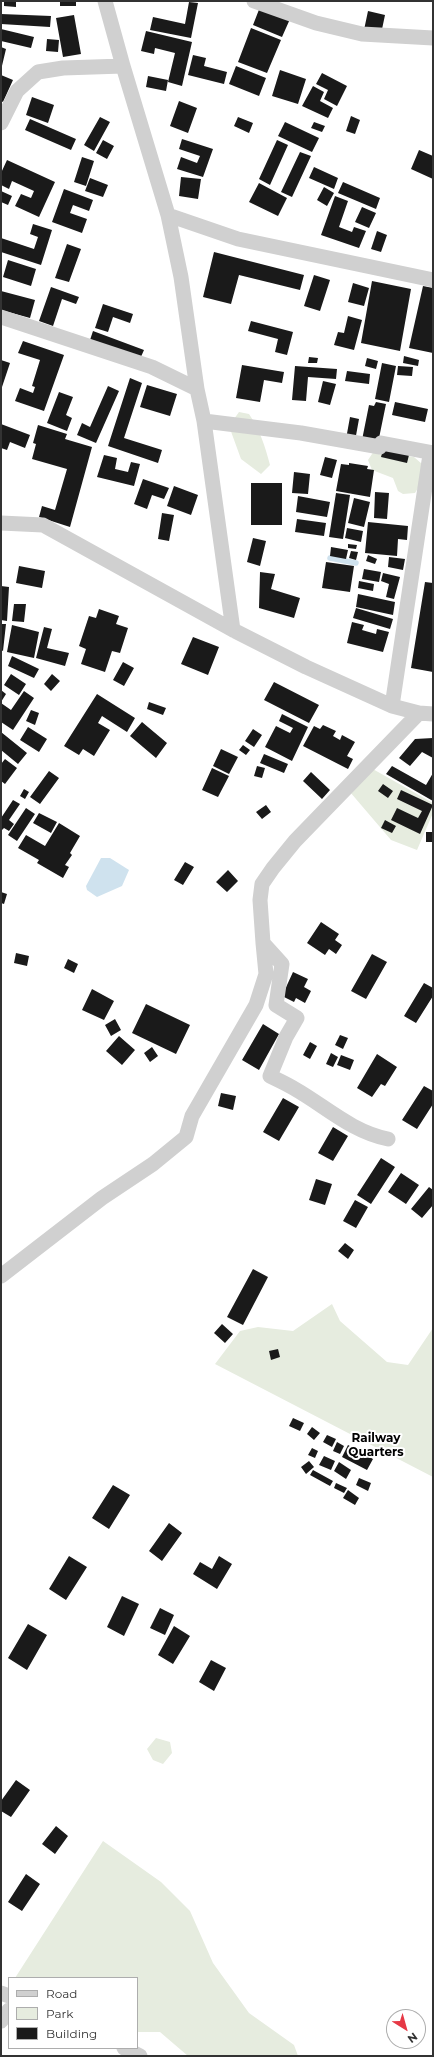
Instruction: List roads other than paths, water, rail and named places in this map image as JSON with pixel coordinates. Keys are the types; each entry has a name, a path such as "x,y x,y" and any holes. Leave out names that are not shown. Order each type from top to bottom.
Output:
{"street":[{"path":"105,1 168,215 181,277 197,389 204,421 233,630"},
{"path":"254,1 316,23 362,34 433,38"},
{"path":"1,123 17,91 38,72 63,68 123,66"},
{"path":"168,215 238,239 433,280"},
{"path":"1,316 152,367 197,389"},
{"path":"204,421 300,433 380,447 381,442 433,454 429,461 392,706"},
{"path":"1,523 43,525 233,630 306,667 392,706 426,713"},
{"path":"1,1276 102,1198 153,1164 186,1137 192,1116 256,1005 266,974 260,900 262,884 295,841 426,713"},
{"path":"263,943 282,964 276,1005 297,1018 286,1037 270,1076 295,1089 335,1116 375,1136 388,1138"},
{"path":"1,2021 8,2011"},
{"path":"126,2049 140,2056"}],"water":[{"path":"101,858 110,858 129,870 122,886 97,897 87,890 86,886"}],"waterway":[{"path":"330,558 356,563"}],"district":[{"name":"Railway Quarters","path":"376,1445"}]}
